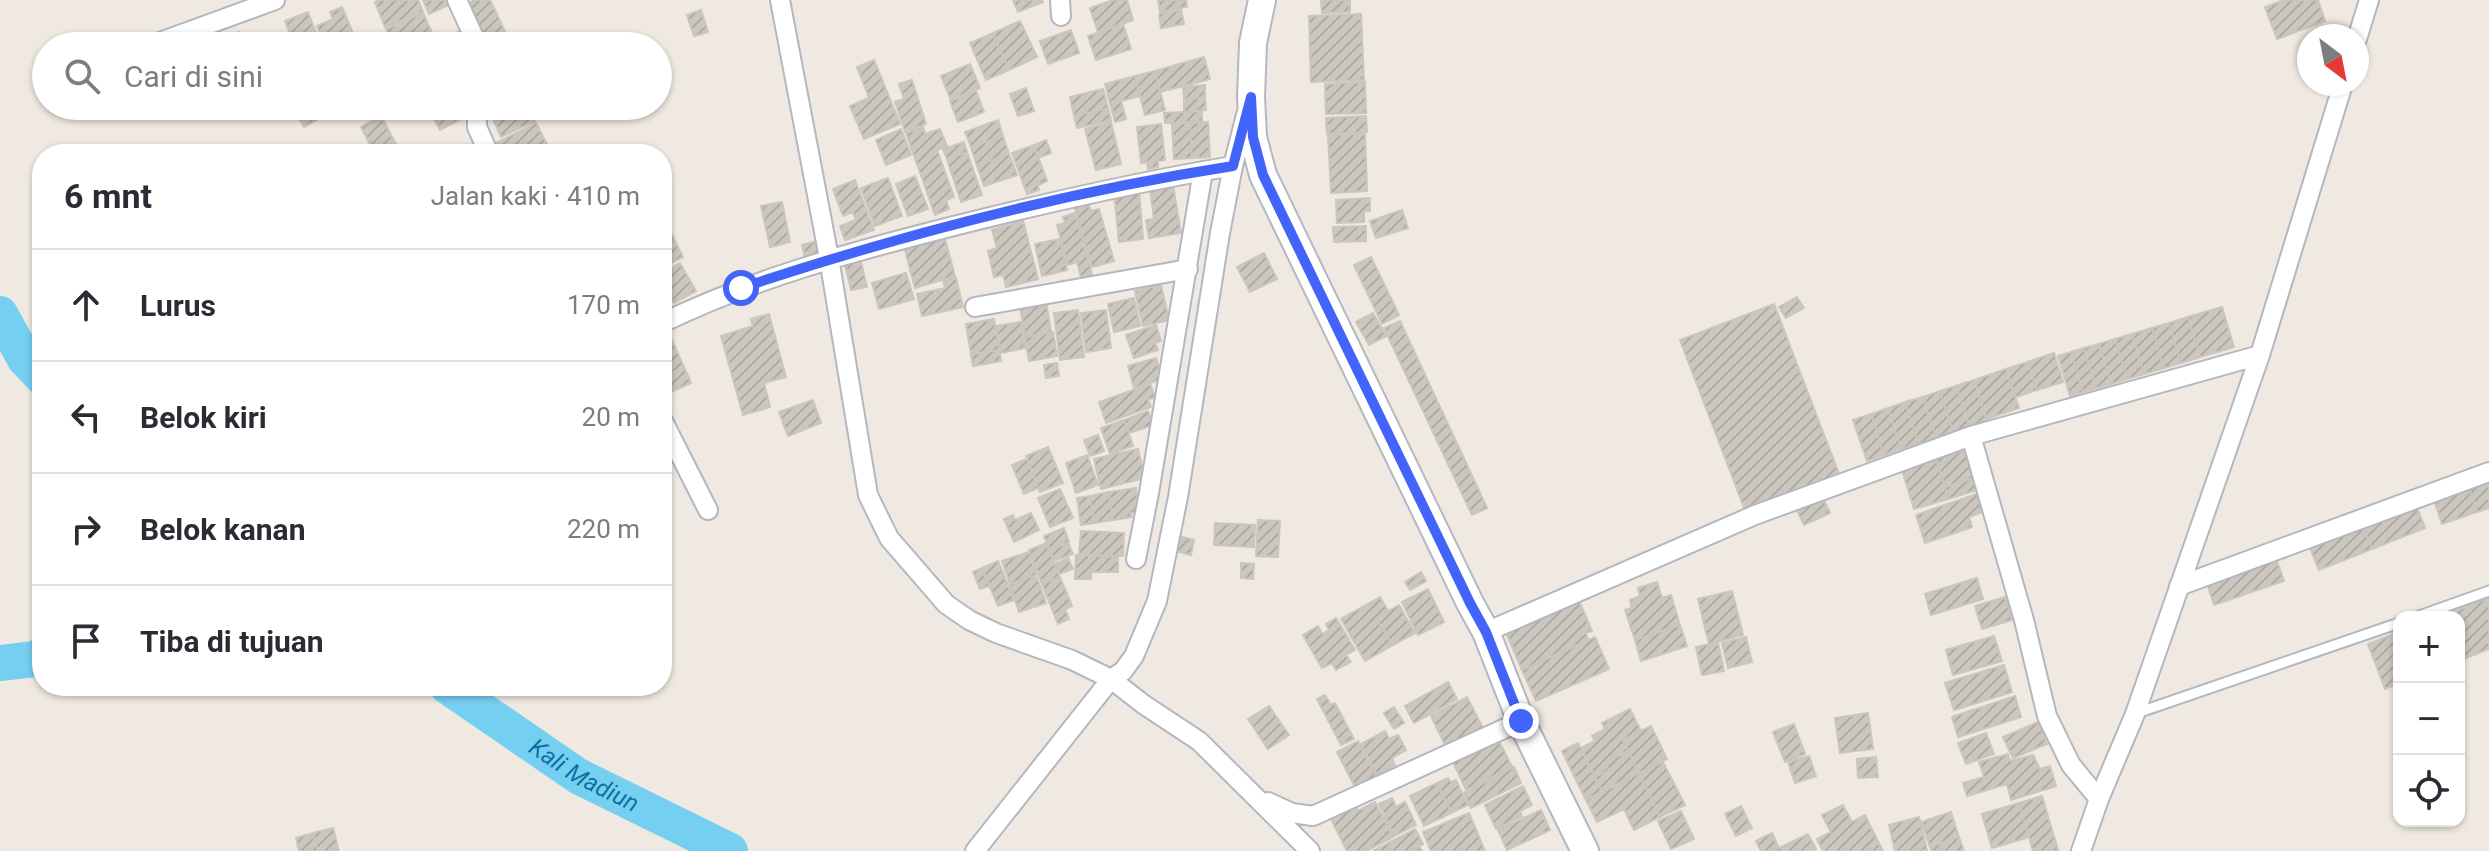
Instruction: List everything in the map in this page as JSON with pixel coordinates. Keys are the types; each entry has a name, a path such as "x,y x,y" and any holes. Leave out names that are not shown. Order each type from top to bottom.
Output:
{"main road":[{"path":"1262,0 1253,43 1251,97 1253,137 1263,175 1486,632 1521,721 1585,851"}],"street":[{"path":"187,32 275,0"},
{"path":"457,0 472,32"},
{"path":"780,0 829,258 868,495 889,538 946,604 969,620 1072,660 1111,679 1209,750 1310,851"},
{"path":"2362,24 2369,0"},
{"path":"2081,851 2135,714 2260,355 2339,96"},
{"path":"975,851 1111,679 1123,671 1134,656 1157,601 1178,497 1233,166 1251,97"},
{"path":"477,120 485,144"},
{"path":"672,319 741,288 829,258 1045,203 1233,166"},
{"path":"1136,559 1203,171"},
{"path":"975,307 1188,269"},
{"path":"1486,632 1755,515 1971,436 2260,355"},
{"path":"1971,436 2024,620 2047,716 2071,765 2099,799"},
{"path":"672,439 708,510"},
{"path":"2179,586 2489,472"},
{"path":"1255,796 1292,813 1313,816 1521,721"}],"lane":[{"path":"2433,611 2489,591"},
{"path":"2135,714 2393,625"}],"building":[{"path":"418,0 423,12 385,27 375,2"},
{"path":"423,0 452,0 453,3 429,14"},
{"path":"475,0 490,0 505,32 475,32 463,6"},
{"path":"1013,0 1042,0 1043,2 1018,12"},
{"path":"1113,0 1127,0 1133,20 1098,32 1090,8"},
{"path":"1158,0 1186,0 1187,7 1160,12"},
{"path":"1321,0 1350,0 1350,12 1322,13"},
{"path":"2284,0 2318,0 2325,21 2297,24 2297,32 2277,39 2265,7"},
{"path":"342,7 352,32 319,32 317,26 333,19 330,12"},
{"path":"701,10 708,32 694,36 687,15"},
{"path":"1181,10 1184,24 1161,28 1159,14"},
{"path":"308,12 316,32 289,32 285,21"},
{"path":"423,13 432,32 387,32 386,29"},
{"path":"1361,14 1364,80 1311,82 1309,16"},
{"path":"1020,21 1037,57 1009,70 993,33"},
{"path":"1123,24 1131,49 1096,60 1088,36"},
{"path":"1071,30 1079,53 1048,64 1040,41"},
{"path":"993,33 1009,70 986,80 970,43"},
{"path":"1204,57 1210,79 1160,92 1155,71"},
{"path":"874,60 900,124 864,139 850,106 869,98 857,67"},
{"path":"970,64 980,88 951,100 941,76"},
{"path":"1155,71 1165,110 1145,115 1135,76"},
{"path":"1135,76 1140,96 1121,101 1126,119 1115,122 1105,84"},
{"path":"912,80 926,124 905,132 895,102 904,99 899,84"},
{"path":"1365,82 1366,113 1326,114 1325,84"},
{"path":"1205,85 1205,97 1184,99 1183,87"},
{"path":"1026,88 1034,111 1018,116 1010,94"},
{"path":"1103,89 1108,108 1074,116 1070,97"},
{"path":"976,91 984,112 958,122 950,101"},
{"path":"1205,97 1206,110 1184,112 1184,99"},
{"path":"1108,108 1111,120 1077,128 1074,116"},
{"path":"1202,111 1202,121 1165,123 1164,113"},
{"path":"1366,116 1367,132 1327,134 1326,118"},
{"path":"300,120 317,120 304,127"},
{"path":"374,120 383,120 396,144 370,144 361,127"},
{"path":"435,120 459,120 440,130"},
{"path":"493,120 535,121 501,137"},
{"path":"998,120 1003,136 971,147 965,132"},
{"path":"1111,122 1121,164 1096,170 1085,129"},
{"path":"1208,122 1210,157 1192,158 1190,123"},
{"path":"536,123 547,144 494,144"},
{"path":"1190,123 1192,158 1174,159 1172,124"},
{"path":"1161,124 1165,160 1158,161 1158,167 1148,169 1147,162 1141,163 1137,127"},
{"path":"923,127 925,134 940,129 947,146 937,150 954,197 946,200 949,209 935,215 906,133"},
{"path":"901,129 911,155 886,165 876,140"},
{"path":"1365,134 1367,191 1331,193 1328,135"},
{"path":"1003,136 1009,154 977,166 971,147"},
{"path":"1046,140 1051,153 1038,158 1034,145"},
{"path":"964,142 967,152 947,159 943,149"},
{"path":"1034,145 1047,181 1038,185 1039,190 1027,194 1012,153"},
{"path":"967,152 982,195 961,202 947,159"},
{"path":"1009,154 1017,175 984,186 977,166"},
{"path":"915,176 928,209 908,216 896,184"},
{"path":"888,178 902,216 875,226 861,188"},
{"path":"855,180 874,230 845,240 840,226 856,220 853,212 843,216 833,189"},
{"path":"1173,185 1181,233 1149,238 1146,220 1154,219 1150,189"},
{"path":"1139,190 1143,239 1119,242 1114,193"},
{"path":"1370,198 1370,211 1364,211 1364,222 1337,223 1336,200"},
{"path":"1087,201 1091,211 1099,209 1114,261 1092,267 1074,205"},
{"path":"782,202 790,242 770,247 761,206"},
{"path":"1402,210 1408,228 1376,238 1370,221"},
{"path":"1021,213 1038,279 1006,287 1003,275 994,277 988,251 997,248 992,230 1013,224 1011,215"},
{"path":"1075,213 1093,278 1082,281 1077,262 1068,265 1057,225 1065,223 1063,217"},
{"path":"1366,226 1366,241 1334,242 1333,227"},
{"path":"943,232 955,276 915,288 903,243"},
{"path":"672,235 683,257 672,262"},
{"path":"1060,239 1067,270 1042,276 1035,244"},
{"path":"818,241 822,258 806,262 802,245"},
{"path":"859,253 867,287 851,290 843,257"},
{"path":"1264,253 1277,279 1250,292 1237,267"},
{"path":"1371,257 1399,315 1382,324 1354,265"},
{"path":"680,263 696,291 674,303 672,300 672,268"},
{"path":"906,273 914,299 879,309 872,283"},
{"path":"956,278 963,307 922,316 917,294 945,288 943,280"},
{"path":"1161,285 1169,320 1143,326 1135,291"},
{"path":"1797,297 1804,308 1786,318 1779,307"},
{"path":"1134,298 1140,326 1114,332 1108,304"},
{"path":"1046,301 1051,332 1025,337 1020,306"},
{"path":"1774,304 1839,474 1745,510 1680,340"},
{"path":"2222,307 2234,347 2200,357 2188,317"},
{"path":"1078,310 1084,357 1060,360 1054,313"},
{"path":"1106,310 1111,348 1086,352 1081,313"},
{"path":"1373,313 1386,336 1369,345 1356,322"},
{"path":"769,314 786,377 764,383 770,407 743,415 721,336 753,326 751,319"},
{"path":"2188,317 2200,357 2181,363 2169,323"},
{"path":"994,319 999,350 971,354 966,324"},
{"path":"1400,321 1487,508 1472,515 1384,328"},
{"path":"1021,322 1025,348 1001,353 996,326"},
{"path":"2169,323 2181,363 2164,368 2152,328"},
{"path":"1156,325 1161,341 1155,343 1158,350 1134,358 1126,335"},
{"path":"2152,328 2164,368 2144,374 2132,334"},
{"path":"1053,332 1057,356 1029,361 1025,337"},
{"path":"2132,334 2144,374 2127,379 2115,339"},
{"path":"2115,339 2127,379 2111,384 2099,344"},
{"path":"672,341 684,367 672,372"},
{"path":"2099,344 2111,384 2096,388 2084,348"},
{"path":"2084,348 2096,388 2083,392 2071,352"},
{"path":"999,350 1001,361 973,366 971,354"},
{"path":"2071,352 2083,392 2070,396 2058,356"},
{"path":"2054,353 2063,382 2037,390 2028,362"},
{"path":"1156,358 1162,379 1134,388 1128,366"},
{"path":"2028,362 2037,390 2016,397 2006,369"},
{"path":"1057,363 1059,376 1046,378 1044,365"},
{"path":"684,367 691,383 672,392 672,372"},
{"path":"2006,369 2019,408 1987,419 1974,380"},
{"path":"1974,380 1987,421 1970,427 1956,386"},
{"path":"1150,384 1155,397 1148,400 1151,407 1106,423 1099,402"},
{"path":"1956,386 1970,427 1953,432 1940,391"},
{"path":"1940,391 1953,432 1936,438 1923,397"},
{"path":"1923,397 1936,438 1919,444 1905,402"},
{"path":"813,400 821,423 788,436 779,412"},
{"path":"1905,402 1919,444 1901,449 1888,408"},
{"path":"1888,408 1901,449 1884,455 1871,414"},
{"path":"1148,411 1153,425 1129,433 1124,420"},
{"path":"1871,414 1884,455 1867,461 1853,420"},
{"path":"1124,420 1133,446 1110,454 1101,428"},
{"path":"1098,435 1104,451 1090,456 1084,440"},
{"path":"1048,447 1063,483 1040,492 1026,456"},
{"path":"1138,449 1145,478 1101,489 1094,459"},
{"path":"1965,450 1974,478 1945,487 1936,459"},
{"path":"1087,455 1098,485 1076,493 1066,463"},
{"path":"1027,459 1038,488 1024,494 1012,465"},
{"path":"1936,459 1948,499 1914,509 1902,470"},
{"path":"2489,477 2489,508 2477,512 2468,485"},
{"path":"1974,478 1977,490 1948,499 1945,487"},
{"path":"2468,485 2477,512 2442,524 2433,497"},
{"path":"1136,488 1139,512 1131,513 1132,517 1113,520 1109,492"},
{"path":"1060,489 1073,518 1050,527 1038,498"},
{"path":"1109,492 1113,520 1094,523 1090,496"},
{"path":"1979,493 1985,511 1969,517 1972,527 1925,543 1916,515"},
{"path":"1090,496 1094,523 1081,525 1077,498"},
{"path":"1822,496 1830,513 1804,525 1796,508"},
{"path":"2415,503 2425,528 2372,549 2362,524"},
{"path":"1031,513 1039,530 1014,542 1004,519 1013,515 1015,520"},
{"path":"1258,520 1280,521 1278,557 1256,556"},
{"path":"1215,523 1255,525 1254,547 1214,545"},
{"path":"2362,524 2372,549 2319,570 2309,545"},
{"path":"1064,528 1069,542 1050,550 1044,536"},
{"path":"1081,531 1124,533 1123,556 1079,554"},
{"path":"1174,535 1194,540 1191,555 1175,551"},
{"path":"1046,543 1060,577 1042,584 1029,550"},
{"path":"1068,543 1073,554 1054,561 1050,550"},
{"path":"1029,552 1036,575 1010,584 1002,561"},
{"path":"1076,555 1118,557 1118,572 1091,572 1091,579 1075,579"},
{"path":"2275,556 2284,581 2214,605 2206,580"},
{"path":"1068,558 1073,569 1059,574 1055,564"},
{"path":"998,561 1014,600 998,606 982,568"},
{"path":"1241,563 1254,564 1253,579 1241,578"},
{"path":"982,568 989,586 980,589 973,572"},
{"path":"1421,572 1426,581 1410,590 1405,582"},
{"path":"1036,575 1046,603 1019,612 1010,584"},
{"path":"1060,577 1072,606 1065,609 1069,619 1058,624 1042,584"},
{"path":"1977,578 1983,599 1931,615 1925,594"},
{"path":"1657,582 1662,598 1671,595 1680,625 1635,640 1625,610 1632,608 1630,600 1640,596 1638,588"},
{"path":"1428,589 1444,622 1418,635 1402,602"},
{"path":"1732,591 1743,635 1709,644 1698,599"},
{"path":"1577,596 1592,631 1586,633 1588,640 1522,670 1504,628"},
{"path":"1380,597 1388,611 1376,618 1393,645 1365,661 1341,619"},
{"path":"2005,597 2012,620 1982,629 1975,606"},
{"path":"2489,598 2489,649 2465,659 2465,611 2455,611"},
{"path":"1399,605 1415,633 1393,645 1376,618"},
{"path":"1336,618 1355,650 1346,655 1351,662 1336,670 1332,663 1322,668 1303,635 1318,626 1322,634 1329,630 1326,624"},
{"path":"1680,625 1687,646 1641,661 1635,640"},
{"path":"2393,634 2393,686 2385,689 2368,644"},
{"path":"1994,636 2002,661 1953,675 1946,650"},
{"path":"1595,637 1609,669 1536,701 1522,670"},
{"path":"1746,637 1752,662 1728,668 1722,643"},
{"path":"1718,642 1724,671 1702,675 1696,647"},
{"path":"2004,665 2012,692 1954,710 1945,683"},
{"path":"1448,682 1457,699 1414,723 1405,706"},
{"path":"1325,695 1331,705 1335,703 1354,739 1341,745 1317,699"},
{"path":"2015,696 2021,717 1958,737 1952,717"},
{"path":"1467,697 1483,728 1446,747 1431,716"},
{"path":"1269,706 1289,735 1268,749 1248,719"},
{"path":"1394,707 1404,723 1394,729 1384,713"},
{"path":"1630,709 1641,731 1623,740 1628,751 1605,762 1609,770 1595,777 1581,748 1595,741 1592,736 1605,729 1602,723"},
{"path":"1868,713 1873,749 1840,753 1835,718"},
{"path":"2038,722 2047,744 2013,758 2003,737"},
{"path":"1794,724 1805,754 1785,762 1773,732"},
{"path":"1651,726 1667,759 1639,773 1623,740"},
{"path":"1385,731 1389,739 1398,735 1406,750 1392,758 1395,765 1377,775 1361,744"},
{"path":"1986,733 1994,754 1966,764 1958,743"},
{"path":"1498,739 1512,767 1466,790 1453,762"},
{"path":"1358,741 1377,778 1356,789 1337,752"},
{"path":"1578,743 1591,770 1575,778 1562,751"},
{"path":"1628,751 1639,773 1602,792 1595,777 1609,770 1605,762"},
{"path":"2008,754 2010,761 2033,755 2040,769 2050,766 2056,786 2011,800 2007,784 1967,796 1963,783 1984,777 1979,762"},
{"path":"1809,756 1816,776 1795,783 1788,762"},
{"path":"1876,757 1878,777 1858,778 1857,759"},
{"path":"1663,762 1685,805 1660,817 1639,773"},
{"path":"1514,767 1521,783 1471,808 1464,793"},
{"path":"1591,770 1602,792 1586,800 1575,778"},
{"path":"1639,773 1660,817 1634,830 1624,809 1597,822 1586,800"},
{"path":"1448,778 1451,782 1456,780 1468,805 1451,813 1437,783"},
{"path":"1437,783 1451,813 1424,826 1410,796"},
{"path":"1523,786 1532,805 1520,811 1522,816 1496,829 1485,805"},
{"path":"2042,796 2058,850 2033,851 2019,803"},
{"path":"1392,798 1396,807 1405,802 1416,825 1394,836 1379,804"},
{"path":"1375,802 1393,837 1366,851 1347,851 1330,817 1355,805 1358,811"},
{"path":"2019,803 2029,837 1992,848 1982,814"},
{"path":"1843,805 1852,822 1865,815 1883,851 1823,851 1817,839 1831,832 1822,815"},
{"path":"1741,806 1752,828 1736,836 1725,814"},
{"path":"1541,810 1550,830 1507,850 1498,830"},
{"path":"1681,811 1694,839 1671,849 1658,821"},
{"path":"1951,812 1959,837 1930,847 1922,822"},
{"path":"1469,813 1485,851 1431,851 1423,832"},
{"path":"1919,817 1927,850 1895,851 1889,825"},
{"path":"333,828 339,851 318,851 313,833"},
{"path":"1415,829 1423,844 1419,846 1422,851 1373,851"},
{"path":"313,833 318,851 299,851 296,838"},
{"path":"1772,833 1779,848 1808,834 1816,849 1761,851 1756,841"},
{"path":"1959,837 1964,851 1932,851 1930,847"}],"waterway":[{"name":"Kali Madiun","path":"0,314 32,366"},
{"path":"0,663 32,659"},
{"name":"Kali Madiun","path":"462,696 578,776 730,851"}],"route":[{"path":"741,288 829,258 1045,203 1233,166 1251,97 1253,137 1263,175 1486,632 1521,721"}]}
